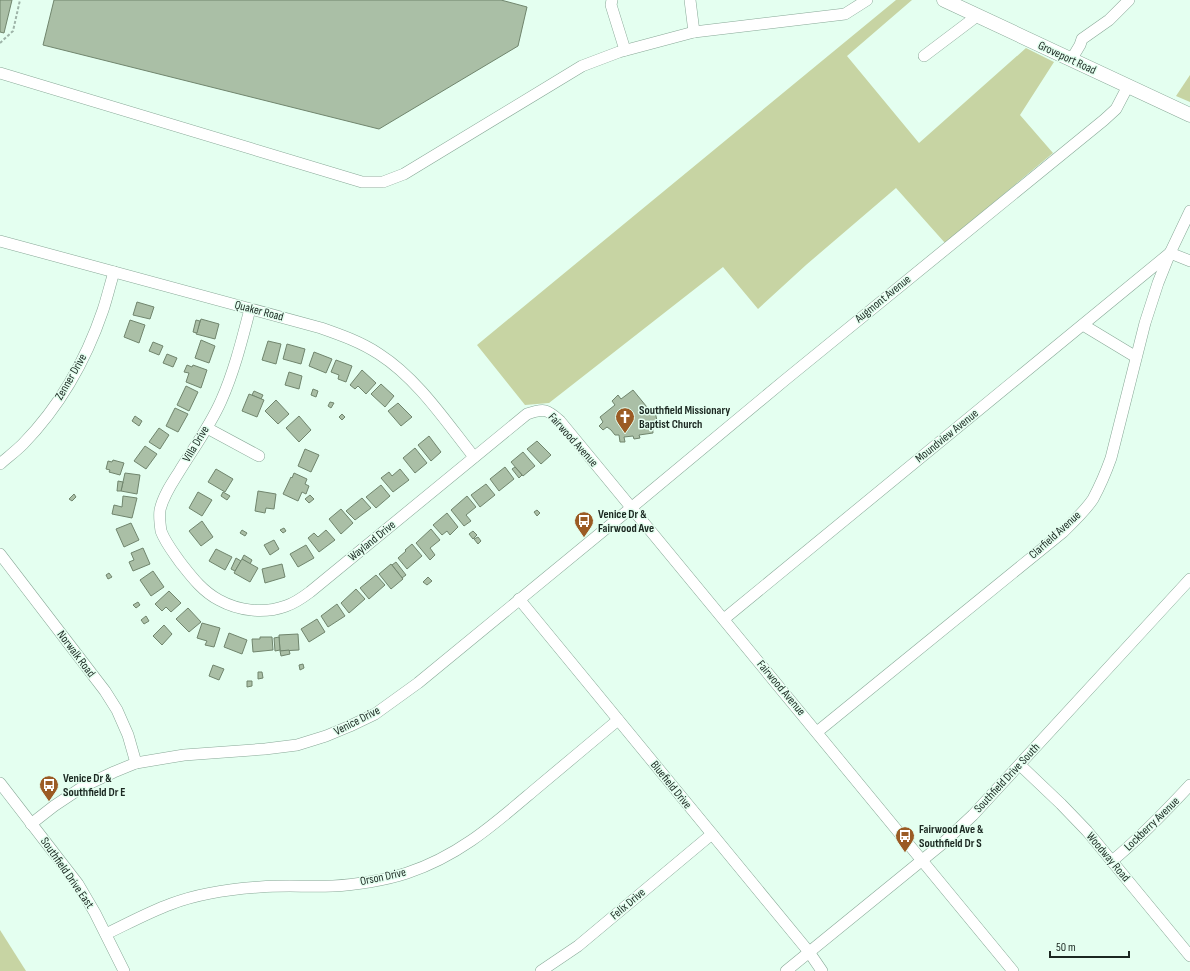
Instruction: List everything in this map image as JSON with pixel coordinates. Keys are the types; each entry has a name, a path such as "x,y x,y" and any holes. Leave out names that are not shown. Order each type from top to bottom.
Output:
{"main road":[{"name":"Groveport Road","path":"944,0 1190,115"}],"street":[{"path":"612,0 611,5 625,50"},
{"path":"690,0 694,32"},
{"path":"0,73 362,182 383,182 404,174 582,66 625,50 694,32 845,14 867,0"},
{"path":"1071,60 1082,39 1109,20 1128,0"},
{"path":"924,56 977,16"},
{"name":"Augmont Avenue","path":"632,508 791,375 1104,120 1116,109 1128,86"},
{"name":"Clarfield Avenue","path":"817,732 1056,537 1074,521 1092,499 1107,469 1145,323 1158,283 1170,253 1190,211"},
{"name":"Quaker Road","path":"0,241 321,328 363,344 393,364 419,389 474,457"},
{"path":"1170,253 1190,261"},
{"name":"Moundview Avenue","path":"724,619 1170,253"},
{"name":"Zenner Drive","path":"0,464 23,444 62,396 74,376 90,343 103,310 114,272"},
{"name":"Villa Drive","path":"189,573 166,540 161,530 160,510 168,490 207,428 221,402 232,373 250,309"},
{"path":"1083,325 1136,357"},
{"name":"Wayland Drive","path":"189,573 200,586 212,596 234,606 245,609 268,610 287,606 310,592 527,414 539,410 545,410"},
{"name":"Fairwood Avenue","path":"545,410 551,412 560,421 1013,971"},
{"path":"207,428 259,456"},
{"name":"Venice Drive","path":"31,824 84,786 136,763 184,755 297,745 326,736 375,714 418,683 632,508"},
{"name":"Norwalk Road","path":"0,554 105,691 117,710 128,735 136,763"},
{"name":"Southfield Drive South","path":"786,971 942,844 973,815 1190,579"},
{"name":"Bluefield Drive","path":"519,600 809,952 822,971"},
{"name":"Orson Drive","path":"106,934 172,903 204,894 235,889 262,887 348,884 406,874 426,866 459,850 487,830 618,720"},
{"name":"Woodway Road","path":"1020,765 1087,831 1190,956"},
{"name":"Southfield Drive East","path":"0,782 78,884 95,913 124,971"},
{"name":"Lockberry Avenue","path":"1112,861 1157,822 1190,785"},
{"name":"Felix Drive","path":"541,971 578,946 712,834"}],"path":[{"path":"0,43 13,31 20,0"}],"green space":[{"path":"896,0 912,0 847,56 919,143 1026,48 1054,62 1020,115 1053,153 945,243 896,188 806,265 758,309 723,267 549,403 525,405 477,345"},
{"path":"1190,75 1190,102 1176,96"},
{"path":"0,930 26,971 0,971"}],"building":[{"path":"0,0 12,0 4,33 0,32"},
{"path":"54,0 501,0 527,7 518,46 379,129 43,45"},
{"path":"137,302 154,307 150,319 133,315"},
{"path":"201,319 219,324 215,339 196,334"},
{"path":"130,320 145,325 139,343 124,337"},
{"path":"196,320 200,321 197,333 193,332"},
{"path":"201,340 215,346 209,363 195,358"},
{"path":"268,341 281,344 276,364 262,360"},
{"path":"153,342 163,346 159,355 149,351"},
{"path":"287,344 305,349 301,364 283,359"},
{"path":"314,352 332,359 326,373 309,366"},
{"path":"167,354 177,358 173,367 163,363"},
{"path":"336,360 352,366 346,382 338,379 339,375 331,372"},
{"path":"187,365 192,367 193,365 207,370 201,388 186,382 189,373 184,372"},
{"path":"362,370 376,383 366,394 358,386 355,389 350,385"},
{"path":"289,372 302,376 299,389 285,385"},
{"path":"381,384 394,396 385,407 371,394"},
{"path":"186,386 198,392 189,411 177,405"},
{"path":"313,389 318,391 316,397 311,395"},
{"path":"633,390 651,412 655,411 657,421 652,422 653,433 639,435 640,438 634,439 633,436 624,437 625,442 620,442 619,435 615,435 607,427 603,430 599,426 603,422 600,417 615,405 612,401 618,395 621,399"},
{"path":"254,391 263,395 261,399 252,395"},
{"path":"249,394 264,400 257,417 242,411"},
{"path":"276,400 289,414 278,424 265,411"},
{"path":"330,402 334,403 331,408 328,406"},
{"path":"398,403 412,417 401,426 388,411"},
{"path":"175,408 188,414 178,432 166,426"},
{"path":"342,414 345,417 342,420 339,417"},
{"path":"135,416 142,421 139,426 132,421"},
{"path":"299,416 311,430 299,442 286,428"},
{"path":"159,428 169,435 160,449 149,442"},
{"path":"429,436 441,452 431,461 418,445"},
{"path":"537,441 551,455 541,464 527,449"},
{"path":"145,446 157,454 146,469 134,461"},
{"path":"415,448 427,463 415,473 403,458"},
{"path":"305,449 319,455 311,472 298,466"},
{"path":"523,452 535,466 523,476 511,462"},
{"path":"113,460 124,463 120,475 109,472 110,470 106,469 108,461 112,462"},
{"path":"505,467 514,479 499,491 490,479"},
{"path":"515,467 522,475 519,478 512,469"},
{"path":"216,469 233,479 225,492 208,482"},
{"path":"400,469 409,480 393,492 381,478 389,472 392,476"},
{"path":"125,473 140,475 137,494 121,491"},
{"path":"294,473 307,479 305,484 309,486 306,494 302,492 298,501 283,494"},
{"path":"118,481 123,482 121,491 117,491"},
{"path":"486,484 495,495 480,507 471,495"},
{"path":"381,485 390,496 376,508 366,497"},
{"path":"258,491 276,494 274,509 266,508 265,513 255,511"},
{"path":"198,492 212,500 202,516 189,508"},
{"path":"223,492 230,496 227,500 221,496"},
{"path":"74,494 76,497 72,501 69,499"},
{"path":"310,495 314,499 309,503 305,499"},
{"path":"123,496 137,498 132,518 112,514 114,505 122,507"},
{"path":"467,496 476,507 466,515 471,521 464,526 451,510"},
{"path":"362,498 371,508 355,520 346,511"},
{"path":"341,509 353,523 341,534 329,519"},
{"path":"537,510 540,513 537,516 534,512"},
{"path":"447,513 458,527 450,535 447,531 442,535 433,525"},
{"path":"202,521 213,537 201,546 189,531"},
{"path":"131,523 139,540 124,547 116,529"},
{"path":"284,528 286,531 283,533 280,530"},
{"path":"431,529 440,540 430,548 435,555 430,560 416,543"},
{"path":"242,530 247,533 245,536 240,533"},
{"path":"326,530 335,540 319,552 308,538 314,533 318,537"},
{"path":"473,531 477,535 473,539 469,534"},
{"path":"478,537 481,541 478,544 474,539"},
{"path":"274,540 279,549 270,555 264,545"},
{"path":"412,544 422,556 407,569 398,558"},
{"path":"306,545 314,558 298,567 290,554"},
{"path":"143,548 150,564 133,571 129,562 134,560 131,553"},
{"path":"216,549 232,557 225,570 209,561"},
{"path":"244,555 252,560 250,564 242,559"},
{"path":"236,558 241,561 235,571 231,569"},
{"path":"242,559 258,568 250,582 234,573"},
{"path":"396,562 406,575 402,578 392,565"},
{"path":"282,564 285,577 265,583 262,569"},
{"path":"391,564 403,579 391,589 379,574"},
{"path":"153,571 164,587 151,596 140,580"},
{"path":"109,573 112,577 108,579 106,575"},
{"path":"376,575 385,585 369,599 360,588"},
{"path":"428,577 432,581 427,585 423,582"},
{"path":"356,589 365,599 349,613 341,603"},
{"path":"169,591 181,603 171,612 166,607 162,611 155,604"},
{"path":"138,602 140,605 136,608 133,605"},
{"path":"337,604 345,616 328,627 321,616"},
{"path":"188,608 201,622 189,632 176,619"},
{"path":"146,616 149,621 144,624 141,620"},
{"path":"317,619 325,632 309,642 301,629"},
{"path":"202,623 220,628 214,647 205,645 207,641 197,638"},
{"path":"164,625 172,634 162,645 153,636"},
{"path":"229,633 247,640 242,654 224,647"},
{"path":"298,634 299,650 280,651 279,635"},
{"path":"260,637 272,637 273,650 253,652 252,639 260,639"},
{"path":"279,637 280,650 275,651 274,638"},
{"path":"289,650 290,654 281,656 280,651"},
{"path":"303,664 304,668 300,670 299,665"},
{"path":"213,665 224,669 219,680 209,676"},
{"path":"258,672 262,672 263,678 258,679"},
{"path":"247,681 252,681 252,686 247,687"}],"place":[{"name":"Southfield Missionary Baptist Church","path":"625,434"},
{"name":"Venice Dr & Fairwood Ave","path":"584,538"},
{"name":"Venice Dr & Southfield Dr E","path":"49,802"},
{"name":"Fairwood Ave & Southfield Dr S","path":"905,853"}]}
